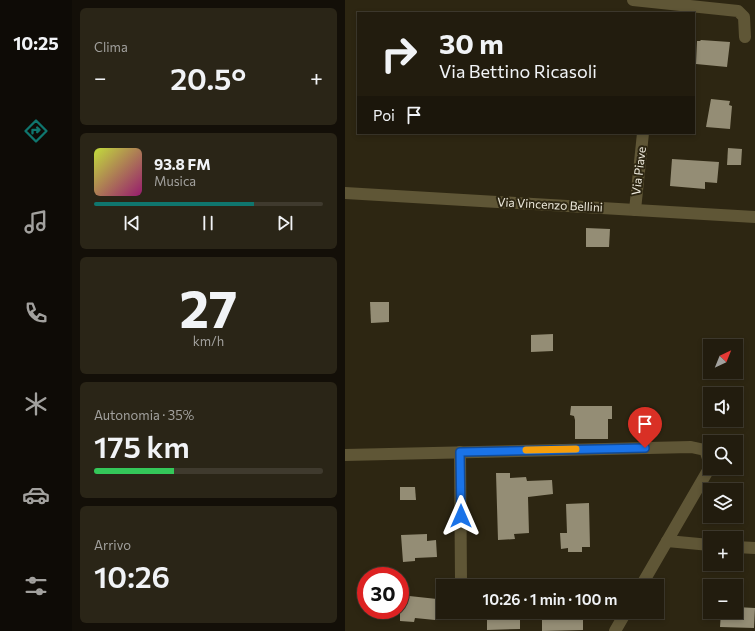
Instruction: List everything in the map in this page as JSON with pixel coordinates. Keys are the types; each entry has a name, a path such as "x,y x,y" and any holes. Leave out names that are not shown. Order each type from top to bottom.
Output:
{"street":[{"path":"633,0 658,5 738,11 745,17 745,37"},
{"name":"Via Piave","path":"635,210 643,134"},
{"name":"Via Vincenzo Bellini","path":"345,193 755,217"},
{"path":"345,454 691,447 703,450"},
{"path":"460,452 461,579"},
{"path":"645,579 705,475"},
{"path":"667,541 703,544"},
{"path":"743,547 755,548"},
{"path":"615,631 622,619"}],"building":[{"path":"697,41 730,42 727,67 696,64"},
{"path":"711,99 730,101 729,105 732,106 730,129 706,127"},
{"path":"728,148 742,149 741,165 727,165"},
{"path":"672,159 719,162 717,183 705,182 705,189 670,186"},
{"path":"586,228 610,229 609,247 586,247"},
{"path":"370,302 389,302 389,322 371,323"},
{"path":"553,334 553,351 531,352 531,335"},
{"path":"571,406 612,406 612,419 608,419 608,439 575,439 575,420 574,416 570,415"},
{"path":"496,473 510,473 510,478 526,477 527,481 552,480 553,494 528,497 529,533 514,534 515,539 498,540"},
{"path":"400,487 415,487 416,500 400,500"},
{"path":"589,503 590,547 582,547 582,552 568,552 568,548 561,549 560,533 567,533 566,504"},
{"path":"427,534 427,541 436,540 437,557 415,558 415,561 403,562 401,535"},
{"path":"409,596 436,599 435,620 415,618 414,622 400,621 400,619 409,619"},
{"path":"743,607 755,608 754,628 720,627 721,619 743,619"},
{"path":"487,619 520,619 520,629 487,630"},
{"path":"542,619 583,619 583,630 542,631"}],"slow traffic":[{"path":"526,450 576,449"}],"route":[{"path":"461,516 460,452 645,448"}]}
